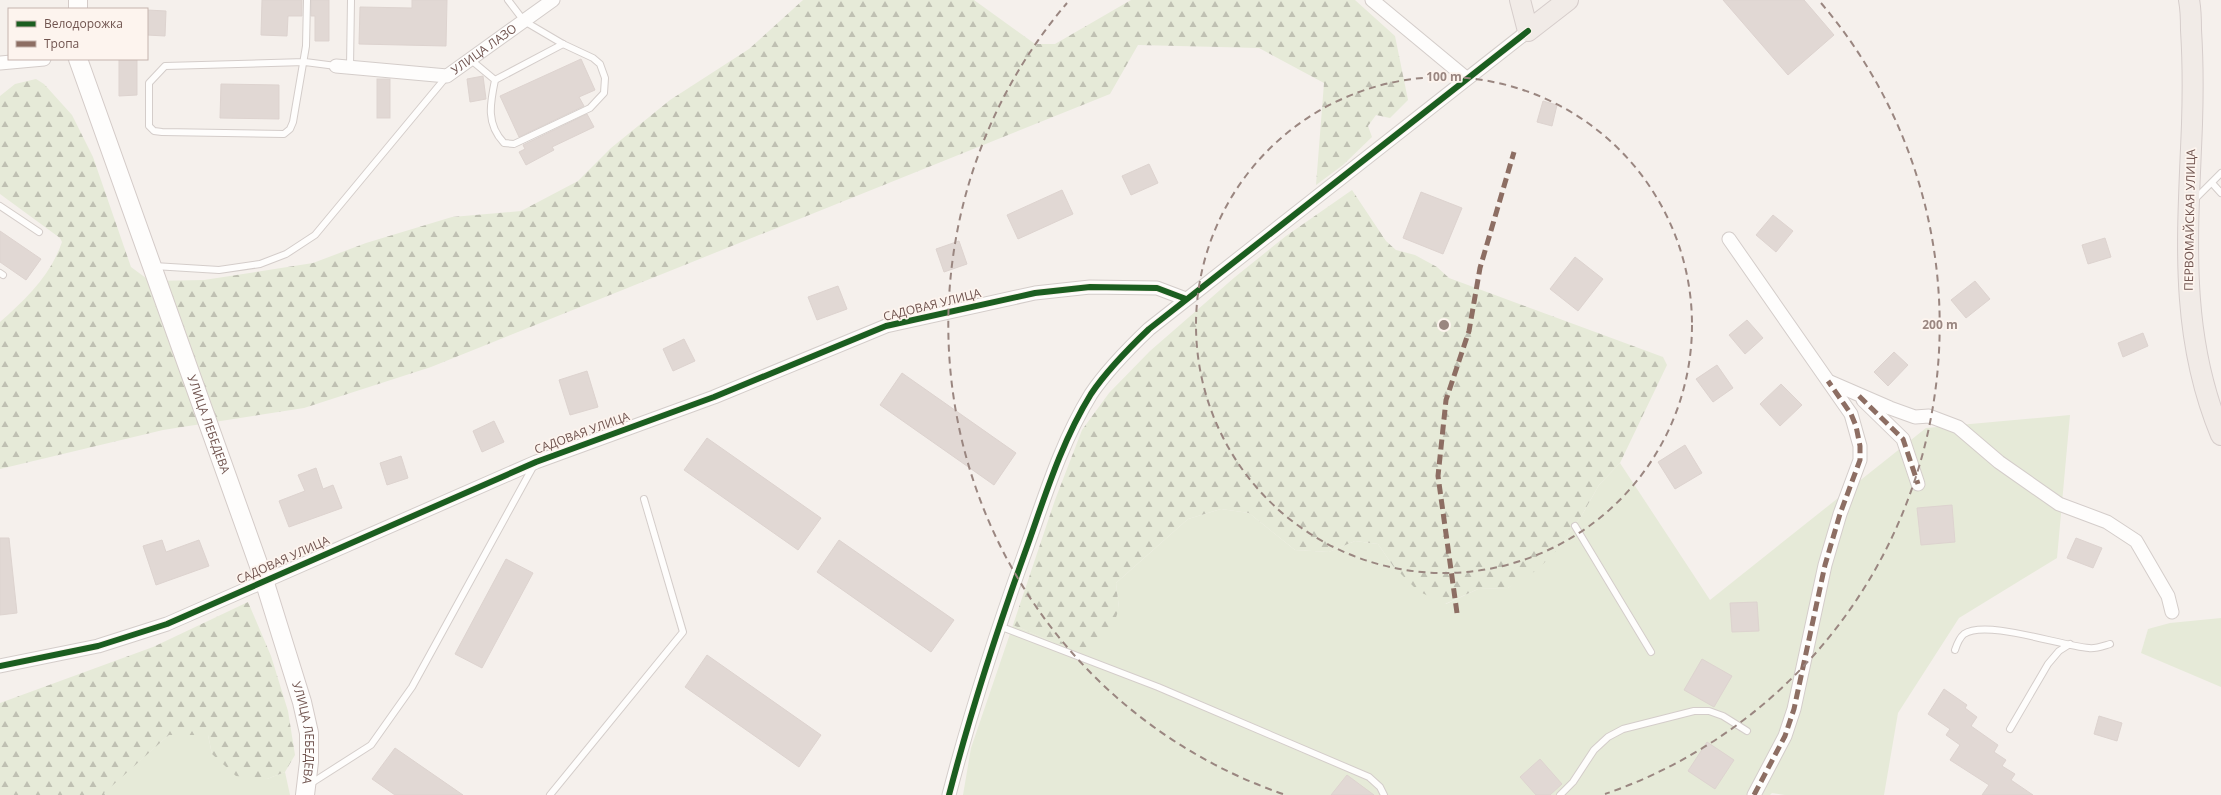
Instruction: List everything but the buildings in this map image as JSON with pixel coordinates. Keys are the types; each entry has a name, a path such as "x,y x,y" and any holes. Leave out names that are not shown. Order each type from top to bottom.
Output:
{"main road":[{"path":"1520,0 1528,31"},
{"path":"1528,31 1545,8 1568,0"},
{"name":"ПЕРВОМАЙСКАЯ УЛИЦА","path":"2189,0 2193,91 2188,288 2192,330 2206,389 2221,435"}],"street":[{"name":"УЛИЦА ЛАЗО","path":"336,66 447,76 553,0"},
{"path":"1372,0 1466,78"},
{"path":"949,795 975,701 999,626 1057,461 1074,423 1092,393 1124,352 1149,329 1466,78 1528,31"},
{"path":"0,63 33,60"},
{"name":"УЛИЦА ЛЕБЕДЕВА","path":"78,60 264,580 302,702 309,733 309,762 306,791"},
{"path":"1729,239 1851,414 1856,426 1860,446 1860,460 1840,514 1825,565 1794,709 1785,736 1754,795"},
{"name":"САДОВАЯ УЛИЦА","path":"0,666 98,646 167,624 264,580 536,462 714,397 886,326 1035,293 1090,287 1157,288 1186,299"},
{"path":"1828,381 1859,396 1915,416 1929,416 1958,427 1999,462 2060,504 2107,522 2136,540 2168,596 2172,612"},
{"path":"1859,396 1903,439 1918,484"}],"lane":[{"path":"307,0 305,62 294,122 290,129 284,134 162,132 154,131 149,126 149,82 165,66 305,62 336,66"},
{"path":"350,67 351,0"},
{"path":"495,80 490,107 491,121 497,135 504,143 514,144 590,108 604,93 605,78 600,64 593,58 563,44 524,21 508,0"},
{"path":"495,80 563,44"},
{"path":"471,60 495,80"},
{"path":"153,266 219,270 260,264 286,254 315,235 447,76"},
{"path":"2189,205 2221,173"},
{"path":"2212,182 2221,193"},
{"path":"0,206 38,232"},
{"path":"306,791 371,745 376,739 412,687 536,462"},
{"path":"550,795 683,632 644,500"},
{"path":"1575,526 1651,652"},
{"path":"999,626 1158,687 1369,777 1380,787 1384,795"},
{"path":"1954,650 1959,639 1965,633 1983,629 2006,631 2090,648 2110,644"},
{"path":"2010,729 2048,664 2059,651 2070,644"},
{"path":"1560,795 1573,782 1594,750 1608,737 1622,729 1688,712 1709,710 1723,716 1747,731"}],"green space":[{"path":"803,0 974,0 1035,44 1055,44 1131,0 1355,0 1395,36 1408,100 1390,118 1376,115 1368,126 1372,137 1343,165 1316,185 1324,83 1259,48 1138,45 1110,94 431,367 304,408 163,430 0,469 0,322 28,296 44,276 62,242 60,238 0,194 0,96 15,84 36,79 44,84 72,115 93,157 131,267 150,281 204,280 313,263 366,243 452,217 521,211 578,181 611,148 670,100 749,49"},
{"path":"1352,190 1386,241 1396,250 1415,255 1437,267 1449,278 1663,357 1667,365 1620,463 1599,485 1582,515 1560,547 1537,570 1508,588 1478,589 1445,604 1418,591 1393,566 1378,544 1355,541 1329,552 1295,550 1249,513 1221,509 1188,519 1116,583 1119,608 1112,630 1088,650 1053,642 1013,625 1055,500 1082,430 1109,393 1150,351 1235,277 1286,236"},
{"path":"2070,415 2057,558 1959,618 1898,713 1884,795 1785,795 1772,793 1770,795 963,795 971,748 1013,625 1053,642 1119,608 1116,583 1188,519 1221,509 1249,513 1295,550 1329,552 1355,541 1378,544 1393,566 1446,604 1478,589 1508,588 1560,547 1582,515 1599,485 1620,463 1710,600 1926,428"},
{"path":"248,602 271,656 288,711 295,755 285,772 267,779 236,776 212,754 208,735 169,735 104,793 105,795 0,795 0,703 153,647"},
{"path":"2221,618 2221,687 2141,653 2148,629 2170,623"},
{"path":"169,735 208,735 212,754 267,779 285,772 290,795 105,795 103,793"}],"marked path":[{"path":"1457,613 1438,476 1446,400 1469,331 1480,268 1514,152"},
{"path":"1754,795 1785,736 1794,709 1825,565 1840,514 1860,460 1860,446 1856,426 1851,414 1828,381"},
{"path":"1859,396 1903,439 1918,484"}],"cycle path":[{"path":"949,795 966,732 1006,606 1048,487 1071,430 1097,385 1118,360 1149,329 1528,31"},
{"path":"0,666 98,646 167,624 536,462 714,397 886,326 1035,293 1090,287 1157,288 1186,299"}]}
